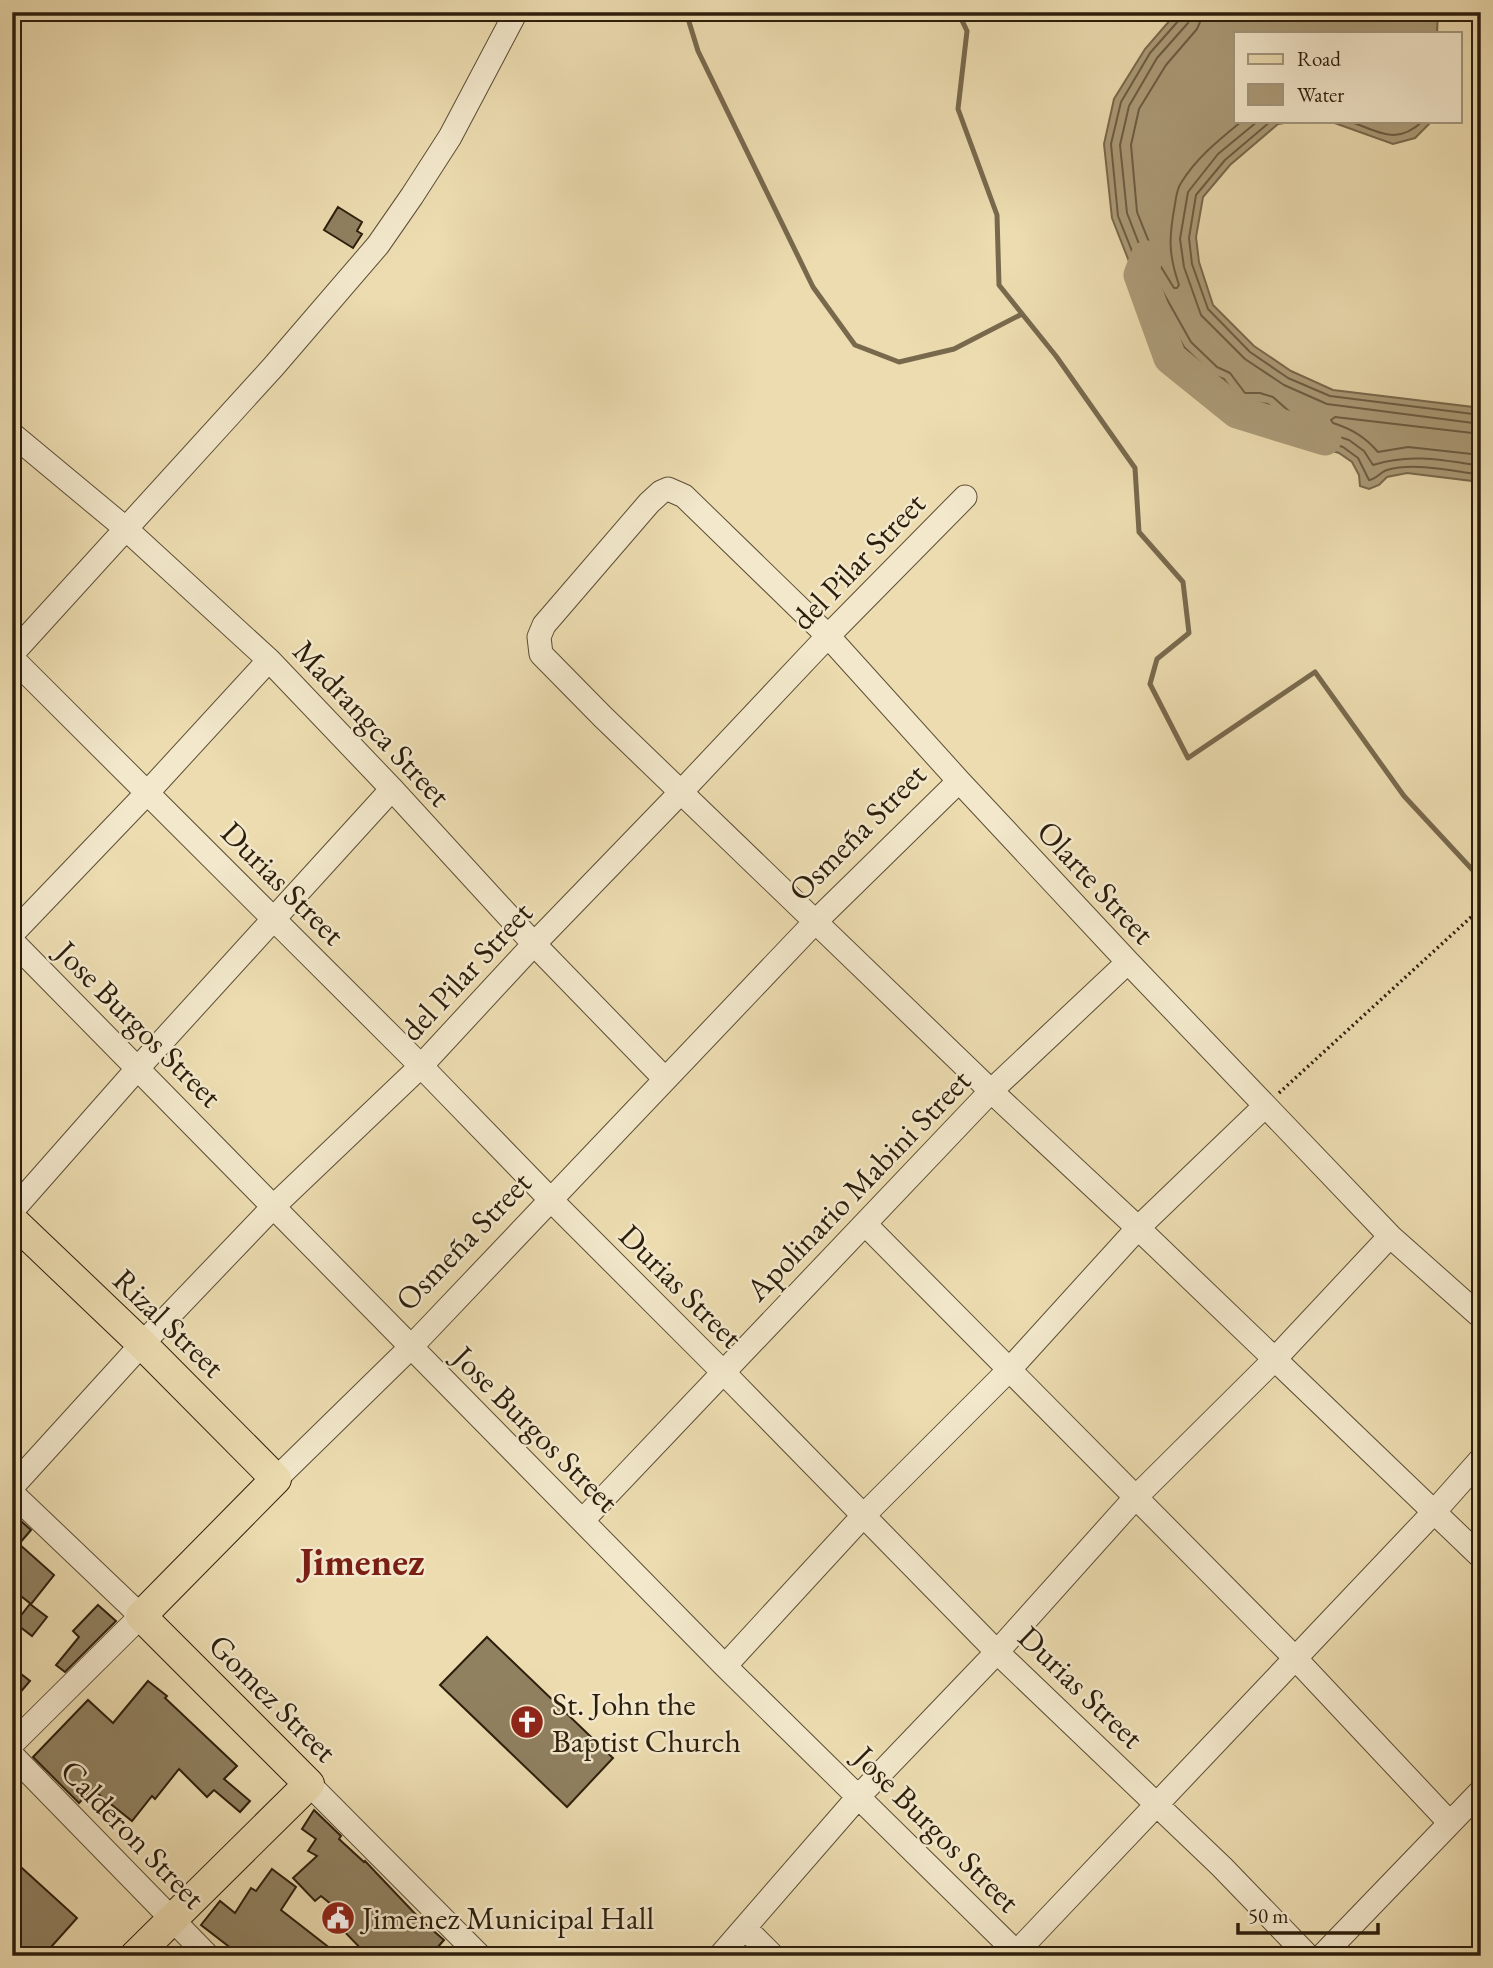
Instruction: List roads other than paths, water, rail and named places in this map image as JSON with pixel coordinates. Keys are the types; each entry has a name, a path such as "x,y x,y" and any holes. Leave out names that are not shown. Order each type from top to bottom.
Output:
{"main road":[{"name":"Rizal Street","path":"12,1220 142,1344 276,1479"},
{"name":"Osmeña Street","path":"141,1616 276,1479"},
{"name":"Gomez Street","path":"141,1616 309,1784"},
{"path":"135,1956 309,1784"}],"street":[{"path":"12,656 274,366 378,245 450,136 516,12"},
{"name":"Madrangca Street","path":"12,434 125,528 270,660 534,944 665,1079"},
{"name":"Olarte Street","path":"682,791 585,699 541,654 539,646 544,625 649,503 668,489 684,496 828,636 959,781 1265,1106 1390,1236 1481,1317"},
{"name":"del Pilar Street","path":"12,1486 274,1206 421,1066 828,636 965,497"},
{"name":"Durias Street","path":"12,656 421,1066 997,1652 1222,1867 1308,1956"},
{"path":"12,934 270,660"},
{"name":"Osmeña Street","path":"276,1479 410,1348 816,921 959,781"},
{"path":"12,1211 392,789"},
{"path":"682,791 991,1091 1481,1557"},
{"name":"Jose Burgos Street","path":"12,941 410,1348 1016,1955"},
{"name":"Apolinario Mabini Street","path":"583,1520 991,1091 1128,962"},
{"path":"725,1666 863,1516 1009,1370 1138,1228 1265,1106"},
{"path":"865,1224 1295,1658 1450,1823"},
{"path":"720,1956 859,1796 997,1652 1135,1498 1274,1360 1390,1236"},
{"path":"1016,1955 1481,1459"},
{"name":"Gomez Street","path":"12,1493 141,1616"},
{"name":"Osmeña Street","path":"12,1744 141,1616"},
{"name":"Calderon Street","path":"12,1755 208,1956"},
{"name":"Gomez Street","path":"309,1784 468,1951"},
{"path":"1322,1956 1481,1791"},
{"path":"745,1928 773,1956"}],"water":[{"path":"1177,12 1438,12 1437,32 1234,32 1234,122 1291,122 1278,124 1230,165 1203,197 1196,237 1199,262 1213,305 1254,346 1291,371 1333,390 1481,408 1481,482 1407,473 1387,477 1379,485 1369,489 1360,486 1359,475 1352,462 1339,453 1290,434 1265,410 1240,408 1235,405 1218,384 1210,382 1179,352 1132,269 1112,218 1104,144 1114,99 1145,49"},
{"path":"1332,122 1431,122 1415,138 1393,144"}],"waterway":[{"path":"686,12 698,51 813,287 855,345 899,362 954,349 1022,314"},
{"path":"958,12 967,31 958,109 997,215 999,285 1056,356 1135,468 1139,532 1183,582 1189,633 1157,659 1150,684 1188,758 1315,672 1404,796 1481,879"},
{"path":"1147,257 1140,275 1170,358 1237,412 1325,439"}],"place":[{"name":"St. John the Baptist Church","path":"527,1722"},
{"name":"Jimenez Municipal Hall","path":"338,1918"}],"district":[{"name":"Jimenez","path":"362,1562"}]}
